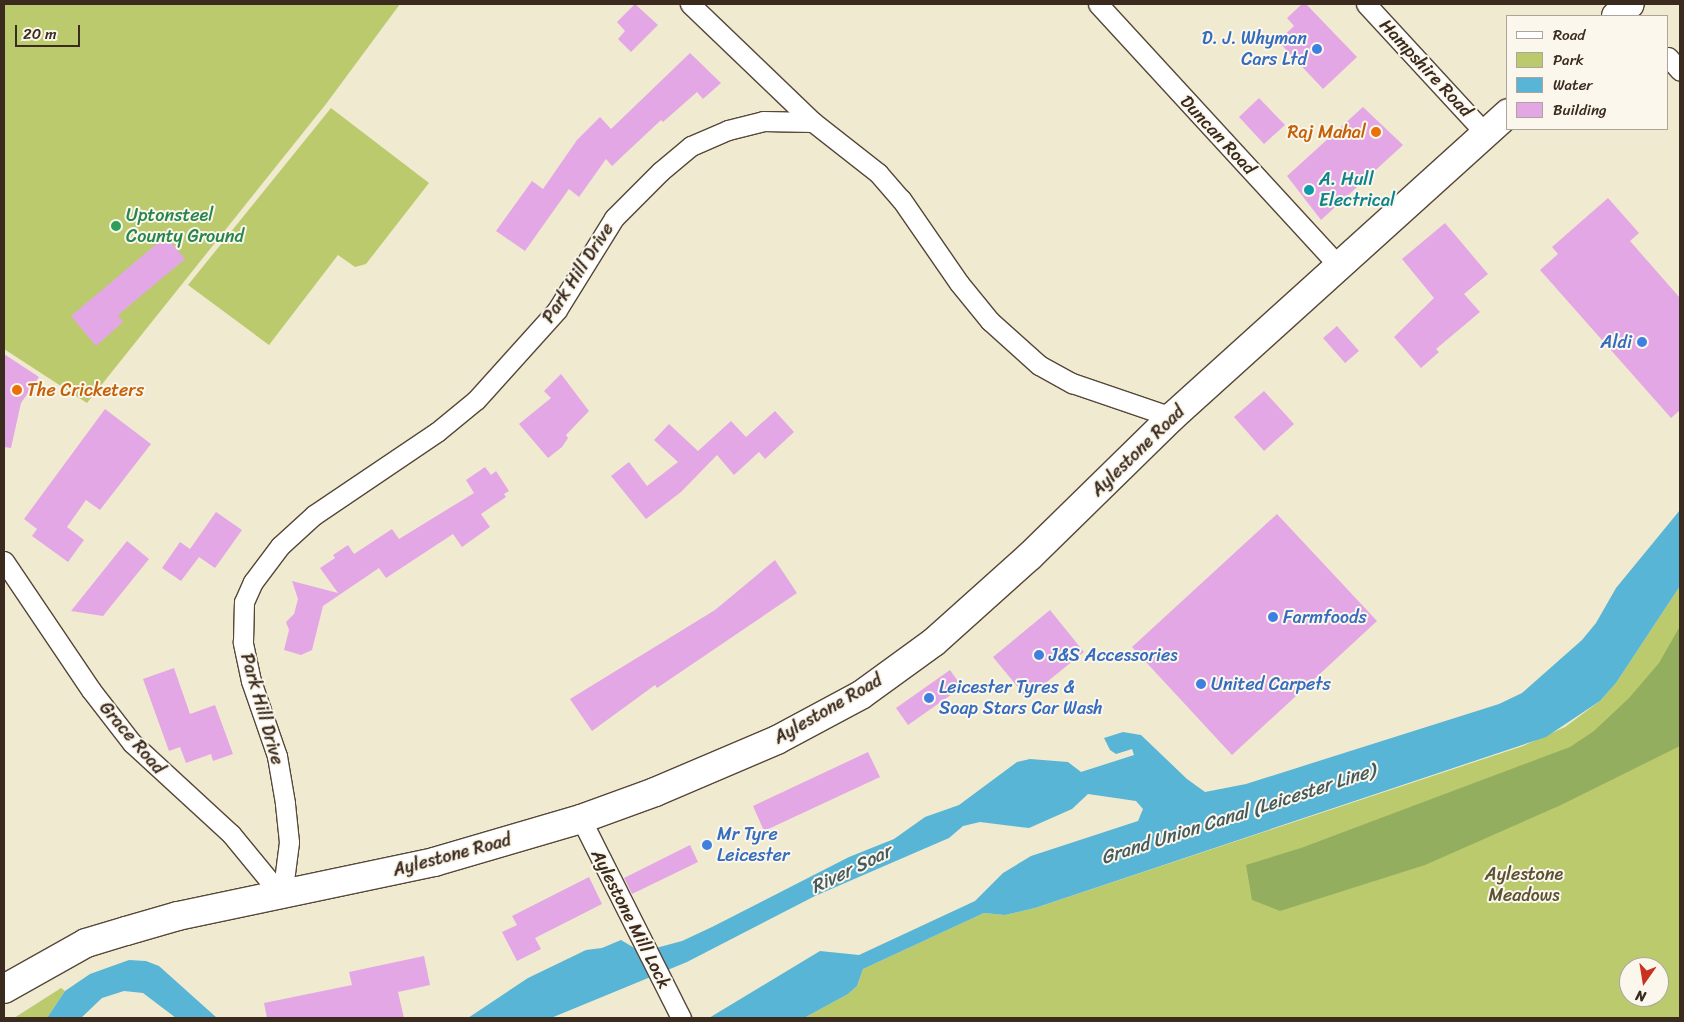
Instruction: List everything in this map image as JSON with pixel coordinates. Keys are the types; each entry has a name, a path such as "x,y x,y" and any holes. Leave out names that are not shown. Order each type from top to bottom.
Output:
{"main road":[{"name":"Aylestone Road","path":"4,989 86,943 178,916 282,896 434,862 581,819 655,792 777,740 861,695 934,642 1030,556 1172,417 1506,115"}],"street":[{"path":"690,4 813,122 878,173 901,199 959,283 990,321 1040,365 1088,390 1172,417"},
{"name":"Duncan Road","path":"1098,4 1338,266"},
{"name":"Hampshire Road","path":"1366,4 1485,133"},
{"path":"1669,58 1680,71"},
{"name":"Park Hill Drive","path":"282,896 289,842 285,803 277,756 251,681 243,642 244,602 266,563 291,534 335,498 437,432 476,400 557,310 614,218 683,152 728,130 763,120 813,122"},
{"name":"Grace Road","path":"4,560 91,690 132,744 231,834 282,896"},
{"name":"Aylestone Mill Lock","path":"581,819 641,942 681,1017"}],"green space":[{"name":"Uptonsteel County Ground","path":"4,4 400,4 326,104 87,403 4,349"},
{"path":"331,108 429,183 366,264 355,267 338,255 269,345 188,285"},
{"name":"Aylestone Meadows","path":"1680,586 1680,1018 804,1018 848,994 857,986 863,969 984,913 1005,915 1035,908 1523,746 1565,727 1600,701 1616,683"},
{"path":"1680,626 1680,746 1561,805 1425,865 1280,911 1252,900 1246,865 1301,848 1570,747 1594,731 1629,698 1659,663"},
{"path":"61,988 65,991 47,1018 14,1018"}],"water":[{"path":"1680,510 1680,586 1616,683 1600,701 1546,737 1035,908 1005,915 984,913 863,969 857,986 848,994 804,1018 709,1018 820,951 859,955 975,901 1003,873 1031,856 1138,821 1143,809 1136,801 1088,794 1072,809 1029,828 980,822 963,826 949,838 815,896 687,962 551,1018 468,1018 528,978 586,950 602,948 621,940 641,952 682,941 849,857 894,839 925,817 959,805 1017,762 1030,759 1068,762 1081,772 1134,755 1132,749 1116,754 1110,750 1104,738 1123,732 1141,735 1187,779 1205,792 1246,784 1499,704 1522,693 1582,640 1596,623 1616,588"},
{"path":"129,960 146,961 159,966 217,1018 176,1018 143,993 124,991 102,998 81,1018 47,1018 65,991 90,974"}],"building":[{"path":"635,4 658,25 631,52 618,39 625,31 617,22"},
{"name":"D. J. Whyman Cars Ltd","path":"1302,4 1306,4 1357,57 1323,89 1278,41 1294,26 1287,18"},
{"path":"690,53 721,83 703,99 697,92 663,122 661,120 612,166 606,159 579,197 569,189 525,251 496,231 532,181 543,189 577,140 600,117 611,129"},
{"path":"1259,98 1285,125 1264,144 1239,117"},
{"path":"1363,107 1403,145 1321,220 1287,176"},
{"name":"Aldi","path":"1608,198 1639,233 1630,241 1680,298 1680,410 1671,418 1540,270 1558,254 1552,247"},
{"path":"1445,223 1488,274 1464,294 1480,312 1436,349 1439,352 1421,368 1394,337 1434,298 1402,259"},
{"path":"166,236 185,259 118,315 123,322 96,346 71,316"},
{"path":"1337,326 1359,351 1345,363 1323,338"},
{"name":"The Cricketers","path":"4,354 39,377 21,403 11,448 4,447"},
{"path":"561,374 589,411 566,435 568,438 562,447 548,458 519,424 551,398 544,391"},
{"path":"1264,391 1294,424 1264,451 1234,417"},
{"path":"105,409 151,444 100,510 86,500 67,527 84,540 68,562 32,536 37,529 24,519"},
{"path":"775,411 794,432 765,459 759,452 734,475 717,455 681,492 646,519 611,476 629,462 647,486 678,462 654,440 669,424 698,451 731,421 746,437"},
{"path":"485,467 491,475 496,471 509,491 504,494 506,497 481,514 490,527 462,547 453,534 386,578 379,568 323,606 312,650 301,655 284,650 289,630 286,622 294,614 298,599 292,581 338,593 320,568 335,558 333,555 348,545 354,554 392,529 399,539 474,493 466,480"},
{"path":"216,512 242,530 215,568 199,557 181,581 162,568 180,542 190,549"},
{"name":"Farmfoods","path":"1277,514 1377,621 1232,755 1132,647"},
{"path":"127,541 149,559 103,616 71,611"},
{"path":"775,560 797,593 657,688 655,685 592,731 570,699 715,610"},
{"name":"J&S Accessories","path":"1050,610 1084,652 1027,698 993,657"},
{"path":"174,668 190,714 215,705 233,754 213,761 211,754 186,763 180,747 169,751 143,679"},
{"name":"Leicester Tyres & Soap Stars Car Wash","path":"950,670 962,687 908,725 896,708"},
{"path":"868,752 880,777 764,831 753,806"},
{"path":"690,845 698,862 632,894 624,878"},
{"path":"589,877 602,904 535,938 541,949 517,961 502,932 517,925 512,916"},
{"path":"424,956 430,985 398,992 404,1018 267,1018 264,1003 352,985 349,972"}],"place":[{"name":"D. J. Whyman Cars Ltd","path":"1317,49"},
{"name":"Raj Mahal","path":"1376,132"},
{"name":"A. Hull Electrical","path":"1309,190"},
{"name":"Uptonsteel County Ground","path":"116,226"},
{"name":"Aldi","path":"1642,342"},
{"name":"The Cricketers","path":"17,390"},
{"name":"Farmfoods","path":"1273,617"},
{"name":"J&S Accessories","path":"1039,655"},
{"name":"United Carpets","path":"1201,684"},
{"name":"Leicester Tyres & Soap Stars Car Wash","path":"929,698"},
{"name":"Mr Tyre Leicester","path":"707,845"}],"water label":[{"name":"Grand Union Canal (Leicester Line)","path":"1238,814"},
{"name":"River Soar","path":"851,869"}]}
